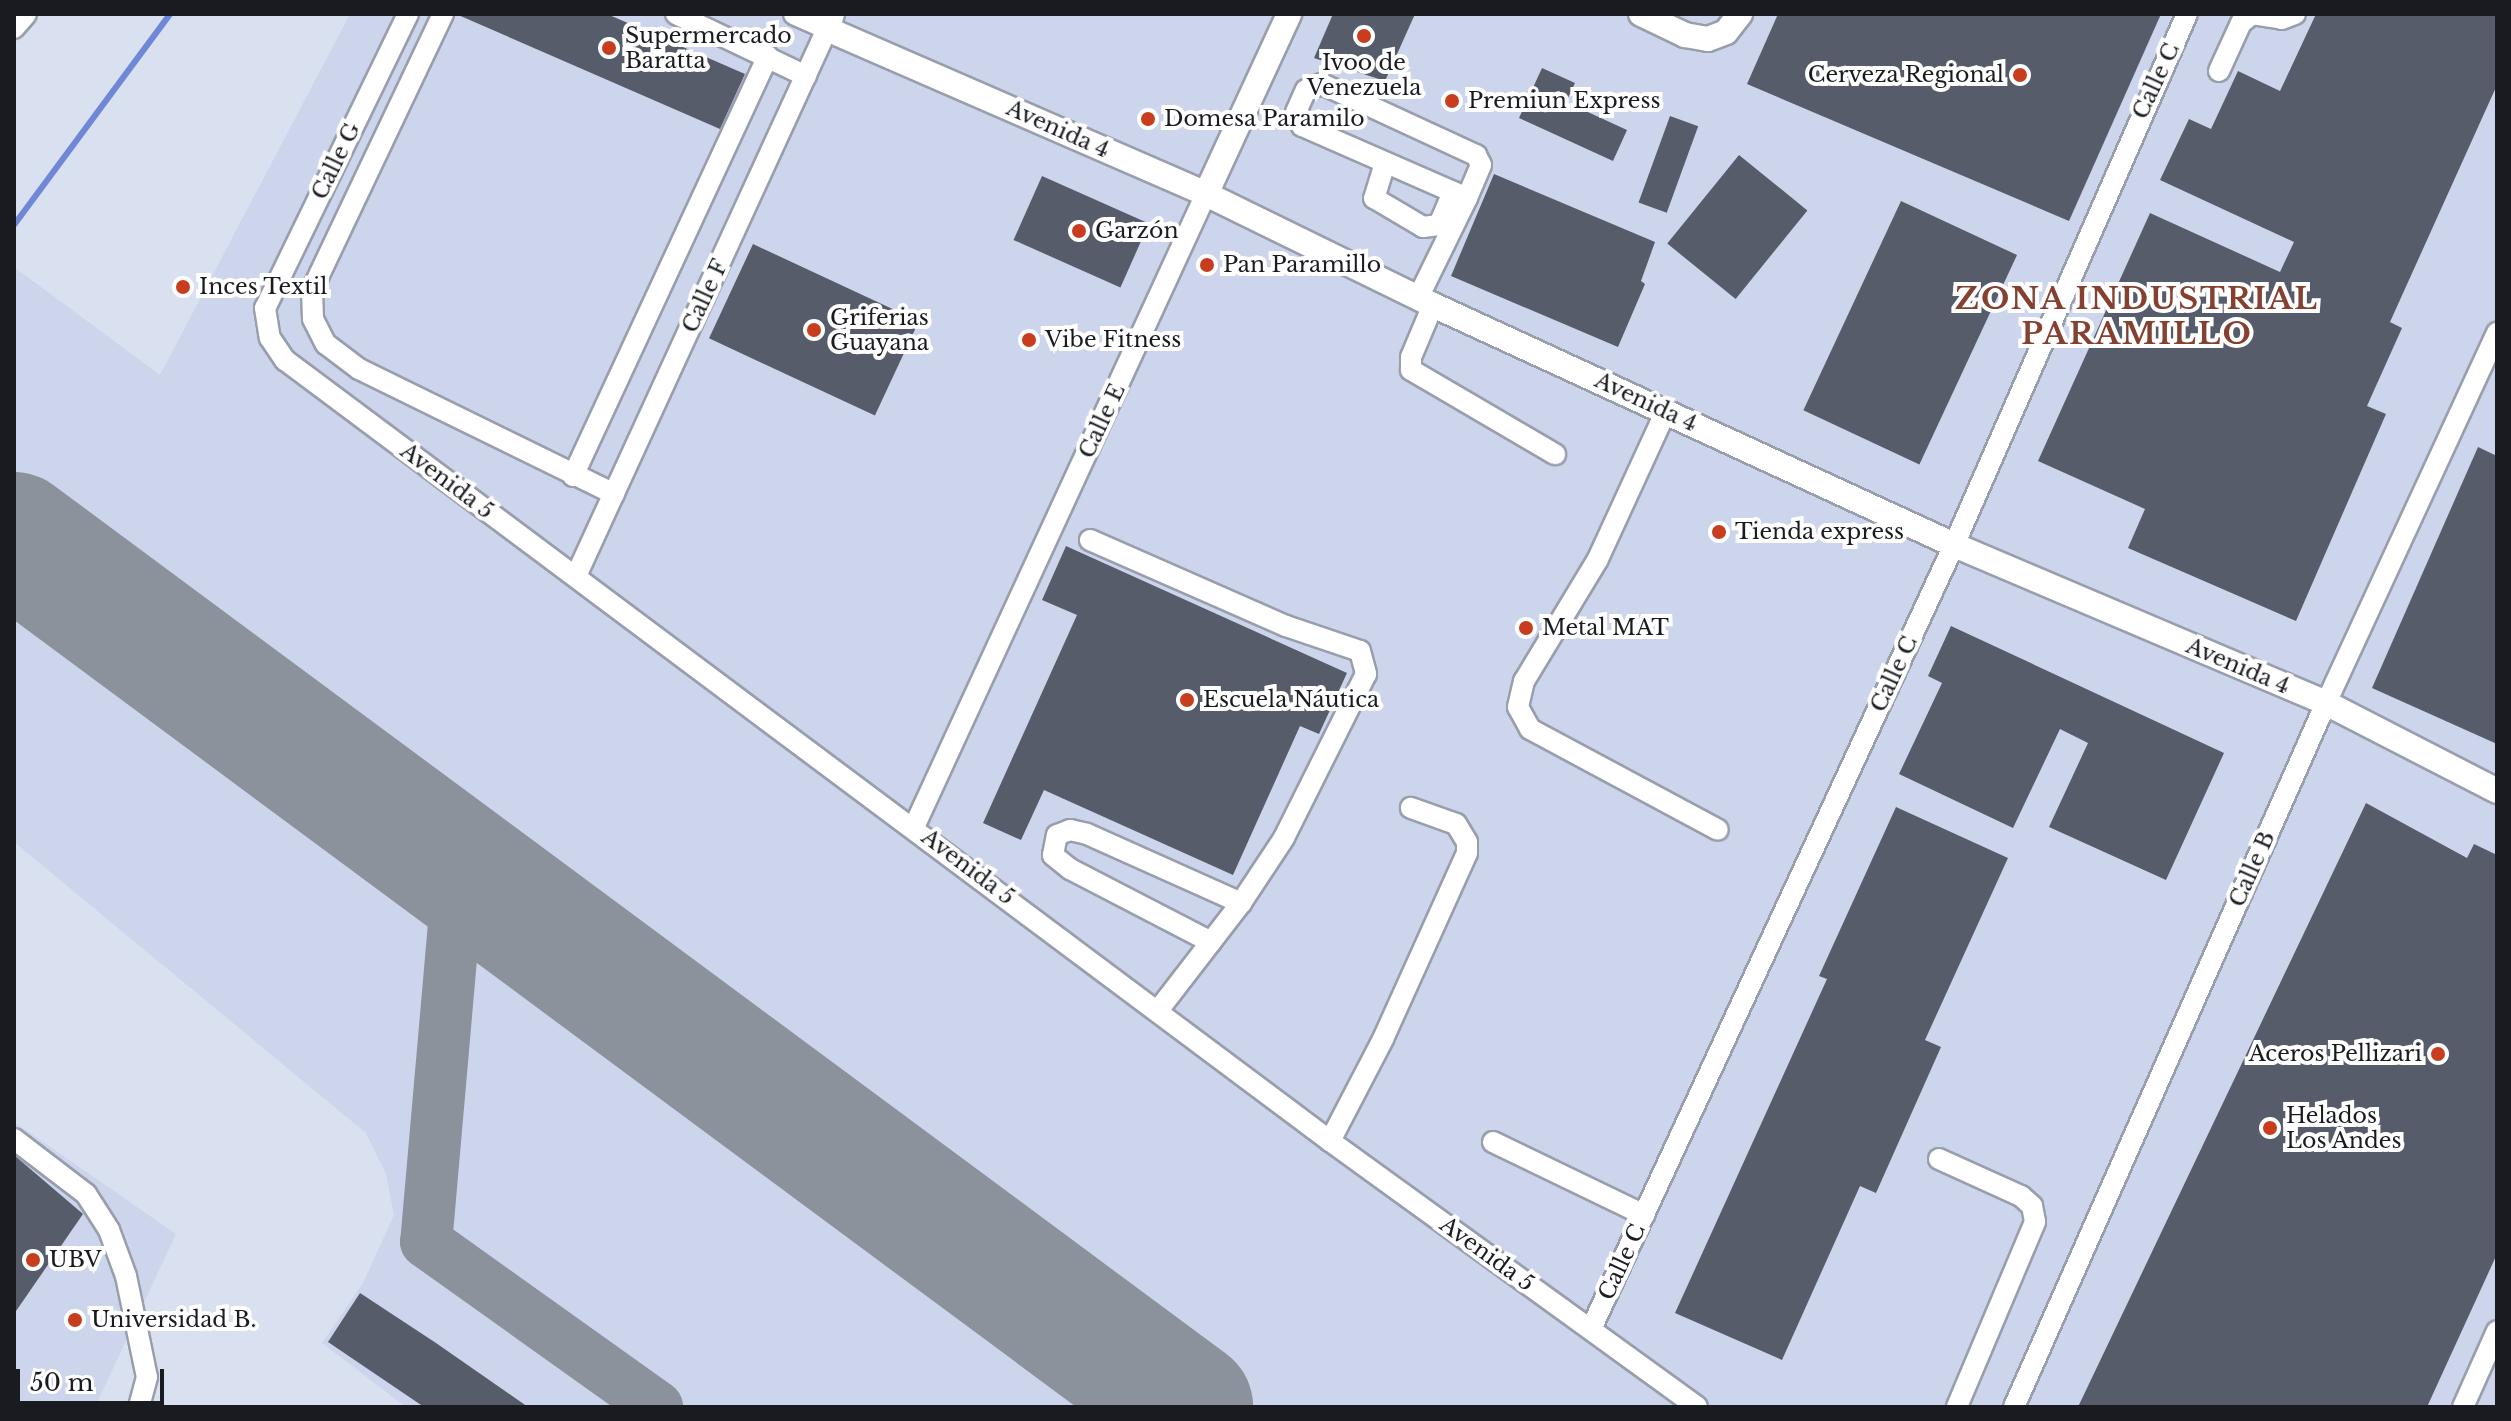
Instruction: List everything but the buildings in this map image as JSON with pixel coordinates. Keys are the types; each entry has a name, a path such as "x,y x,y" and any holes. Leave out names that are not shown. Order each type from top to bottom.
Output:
{"main road":[{"name":"Calle E","path":"1206,194 1289,14"},
{"path":"1641,14 1685,35 1708,39 1726,32 1740,14"},
{"name":"Avenida 4","path":"830,21 1206,194 1426,302 1954,545 2326,703 2497,791"}],"street":[{"path":"14,28 26,14"},
{"name":"Calle G","path":"265,308 408,14"},
{"path":"443,14 312,290 313,319 326,344 359,369 614,494"},
{"path":"676,14 806,76"},
{"name":"Avenida 4","path":"794,14 830,21"},
{"name":"Calle C","path":"1591,1329 1954,545 2187,14"},
{"path":"2219,71 2241,23 2252,14 2282,19 2295,14"},
{"name":"Calle F","path":"576,576 830,21"},
{"path":"573,476 768,56"},
{"path":"1385,163 1374,198 1423,227 1439,225 1460,195 1481,165 1476,155 1322,84 1306,90 1295,120 1460,195"},
{"name":"Calle E","path":"914,827 1206,194"},
{"path":"1460,195 1426,302 1411,357 1411,370 1555,454"},
{"name":"Avenida 5","path":"265,308 270,338 285,360 1159,1009 1330,1141 1697,1407"},
{"name":"Calle B","path":"2014,1407 2326,703 2497,333"},
{"path":"1666,411 1598,559 1524,681 1518,707 1530,729 1718,830"},
{"path":"1090,540 1286,626 1360,651 1366,674 1284,838 1241,903 1159,1009"},
{"path":"1330,1141 1383,1039 1467,853 1467,842 1456,824 1411,808"},
{"path":"1211,942 1070,869 1053,855 1057,835 1070,830 1087,834 1241,903"},
{"path":"14,1139 86,1194 109,1230 126,1276 147,1377 139,1407"},
{"path":"1493,1142 1644,1215"},
{"path":"1939,1159 2021,1196 2032,1206 2035,1222 1957,1407"},
{"path":"2463,1407 2497,1331"}],"shaded area":[{"name":"ZONA INDUSTRIAL PARAMILLO","path":"350,14 2497,14 2497,1407 406,1407 322,1343 363,1283 394,1215 386,1174 366,1133 14,842 14,267 160,375"},
{"name":"Universidad B.","path":"14,1122 176,1234 95,1407 14,1407"}],"waterway":[{"path":"14,225 170,14"}],"taxiway":[{"path":"459,867 426,1242 657,1407"}],"runway":[{"path":"14,538 1187,1407"}],"place":[{"name":"Ivoo de Venezuela","path":"1364,36"},
{"name":"Supermercado Baratta","path":"609,48"},
{"name":"Cerveza Regional","path":"2020,75"},
{"name":"Premiun Express","path":"1452,101"},
{"name":"Domesa Paramilo","path":"1148,119"},
{"name":"Garzón","path":"1079,231"},
{"name":"Pan Paramillo","path":"1207,265"},
{"name":"Inces Textil","path":"183,287"},
{"name":"Griferias Guayana","path":"814,330"},
{"name":"Vibe Fitness","path":"1029,340"},
{"name":"Tienda express","path":"1719,532"},
{"name":"Metal MAT","path":"1526,628"},
{"name":"Escuela Náutica","path":"1187,700"},
{"name":"Aceros Pellizari","path":"2438,1054"},
{"name":"Helados Los Andes","path":"2270,1128"},
{"name":"UBV","path":"33,1260"},
{"name":"Universidad B.","path":"75,1320"}],"district":[{"name":"ZONA INDUSTRIAL PARAMILLO","path":"2137,316"}]}
